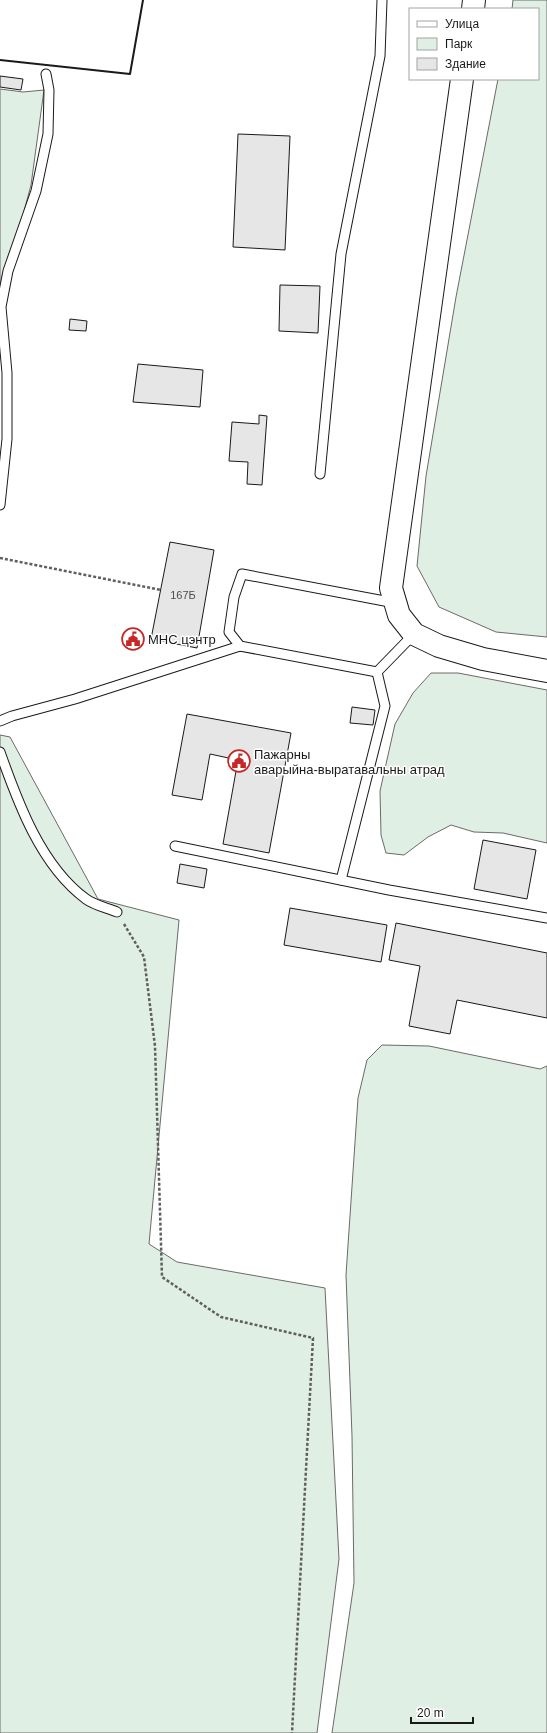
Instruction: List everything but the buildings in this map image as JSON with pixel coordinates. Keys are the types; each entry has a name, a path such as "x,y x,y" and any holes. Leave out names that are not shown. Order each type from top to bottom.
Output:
{"street":[{"path":"462,80 391,588 399,616 414,634 439,646 483,659 547,671"}],"lane":[{"path":"320,474 342,254 380,56 382,0"},
{"path":"0,504 7,439 8,373 1,307 8,271 36,191 48,134 49,90 46,74"},
{"path":"240,646 230,632 234,597 242,574 395,603"},
{"path":"376,672 414,634"},
{"path":"0,722 12,716 75,699 240,646 376,672"},
{"path":"341,880 385,706 376,672"},
{"path":"0,752 20,804 41,846 62,878 87,900 117,912"},
{"path":"175,846 341,880 547,918"}],"path":[{"path":"0,558 161,590"},
{"path":"117,912 144,957 155,1046 162,1277 221,1317 313,1338 292,1733"}],"green space":[{"path":"513,0 547,0 547,637 496,632 439,607 417,566 426,476 456,297 498,80 539,80 539,8 512,8"},
{"path":"0,89 23,92 44,90 31,185 0,301"},
{"path":"431,673 458,673 547,690 547,843 503,833 474,832 451,825 428,837 404,855 386,853 381,835 380,791 395,724 413,693"},
{"path":"0,735 10,737 98,899 179,920 149,1244 177,1262 325,1288 339,1559 317,1733 0,1733"},
{"path":"382,1045 429,1046 540,1069 547,1066 547,1733 332,1733 354,1583 352,1436 346,1275 358,1098 367,1060"}],"wall":[{"path":"0,60 130,74 143,0"}],"place":[{"name":"МНС цэнтр","path":"133,639"},
{"name":"Пажарны аварыйна-выратавальны атрад","path":"239,761"}]}
